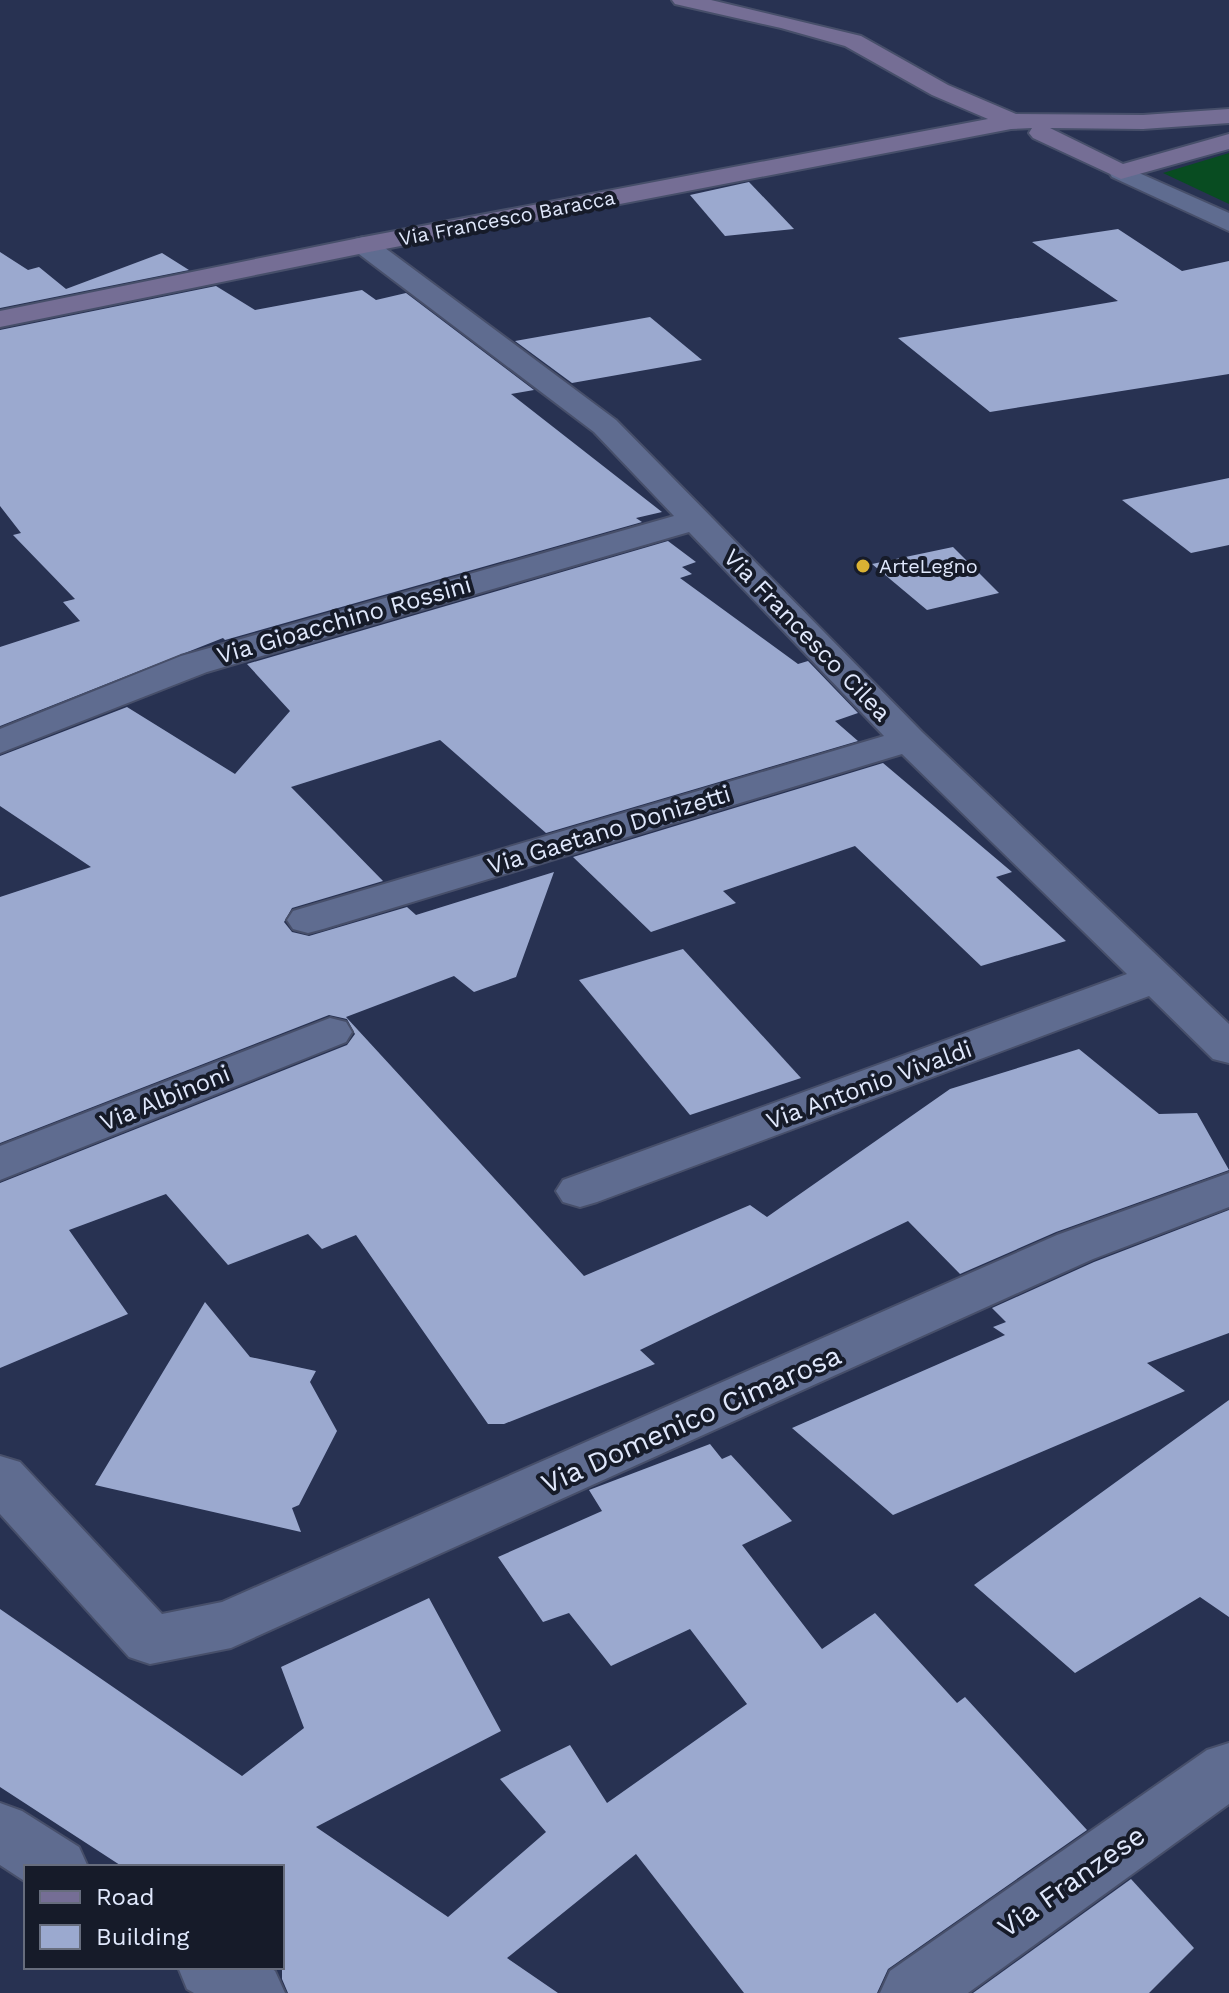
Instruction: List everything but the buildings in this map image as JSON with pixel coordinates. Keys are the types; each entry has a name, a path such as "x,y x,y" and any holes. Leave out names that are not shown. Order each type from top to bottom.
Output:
{"street":[{"path":"682,0 853,41 940,90 1041,133 1229,223"},
{"path":"1168,130 1229,116"},
{"path":"1014,121 1168,130 1229,140"},
{"name":"Via Francesco Baracca","path":"0,319 364,245 1014,121"},
{"path":"1041,133 1117,129"},
{"path":"1117,129 1126,147 1121,172"},
{"path":"1121,172 1229,140"},
{"name":"Via Francesco Cilea","path":"364,245 605,426 909,740 1229,1049"},
{"name":"Via Gioacchino Rossini","path":"0,742 194,664 694,520"},
{"name":"Via Gaetano Donizetti","path":"308,920 909,740"},
{"name":"Via Antonio Vivaldi","path":"580,1191 1158,978"},
{"name":"Via Albinoni","path":"0,1164 330,1032"},
{"name":"Via Domenico Cimarosa","path":"0,1477 150,1640 231,1624 1075,1247 1229,1189"},
{"name":"Via Franzese","path":"914,1993 1229,1769"},
{"path":"0,1831 53,1865"},
{"path":"214,1969 251,1993"}],"green space":[{"path":"1229,153 1229,204 1163,173"}],"place":[{"name":"ArteLegno","path":"863,566"}]}
